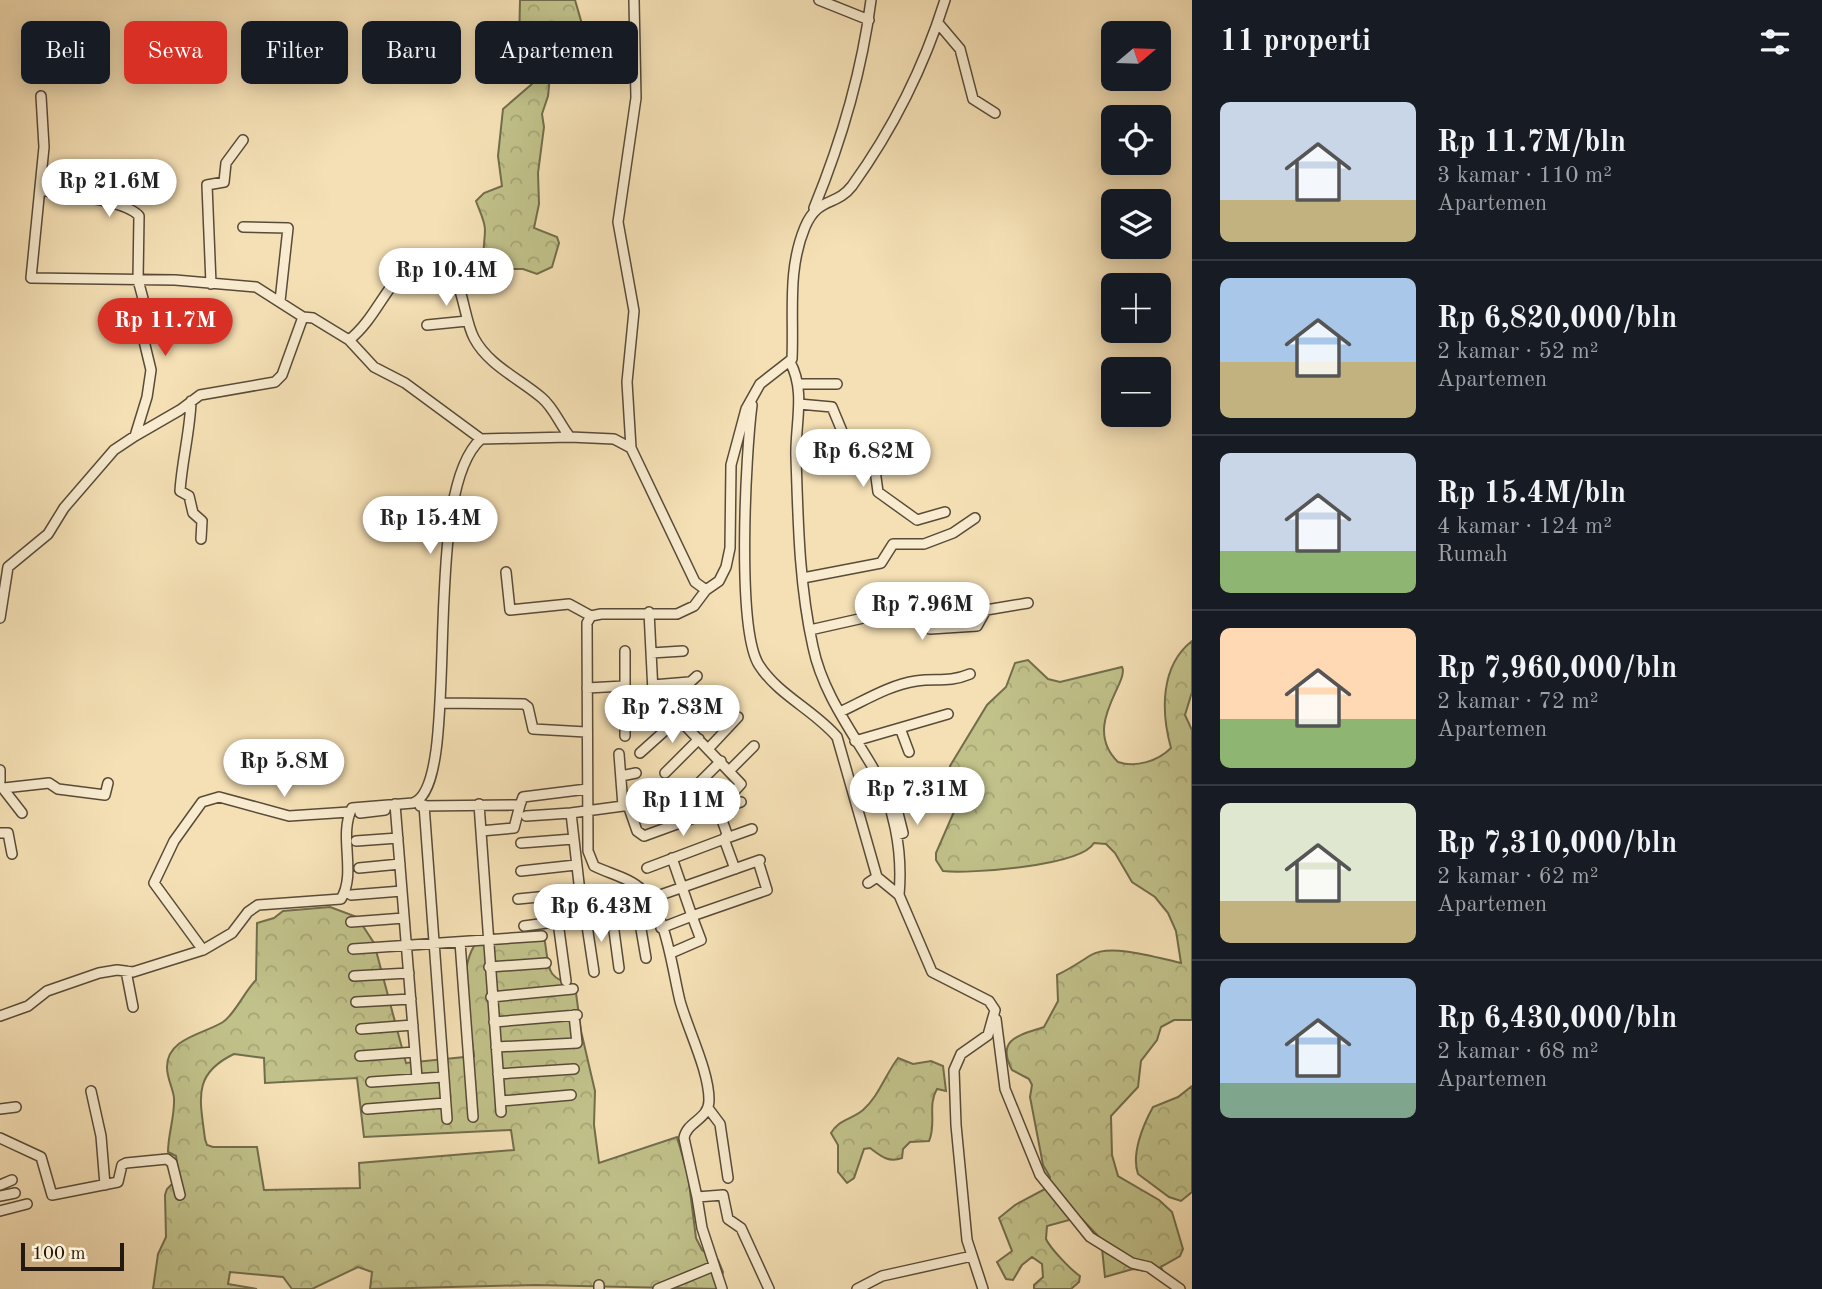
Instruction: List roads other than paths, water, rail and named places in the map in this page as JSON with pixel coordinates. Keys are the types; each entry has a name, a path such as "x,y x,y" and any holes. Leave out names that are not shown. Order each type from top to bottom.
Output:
{"street":[{"path":"634,0 636,98 618,222 634,311 627,382 631,448 695,582 706,590"},
{"path":"819,0 869,20"},
{"path":"871,0 869,20 839,143 794,258 790,362 799,384 796,444 798,523 813,651 840,712 872,766 903,833 897,835 899,895 916,942 934,975 989,1001 996,1017 1005,1089 1040,1175 1090,1237 1132,1263 1149,1268 1180,1289"},
{"path":"814,208 849,190 884,139 908,97 945,0"},
{"path":"938,23 961,49 973,99 995,113"},
{"path":"41,96 44,147 31,278 138,280 257,287 303,317 313,318 349,340 374,367 405,383 481,439 614,439 631,448"},
{"path":"211,284 207,185 224,182 226,163 243,140"},
{"path":"40,190 92,199 137,213 140,219 138,280 145,306 144,341 151,370 147,397 135,436"},
{"path":"243,227 288,228 280,301"},
{"path":"349,340 364,328 400,273 428,254 435,255 448,263 467,321 479,346 543,399 570,437"},
{"path":"0,618 8,567 48,534 64,508 114,450 200,395 275,382 282,375 303,317"},
{"path":"427,325 467,321"},
{"path":"506,572 512,611 562,604 579,607 591,616 649,612 677,614 694,606 706,590 717,584 726,567 730,548 731,465 738,434 760,384 790,362"},
{"path":"799,384 837,384"},
{"path":"752,400 745,473 752,650 765,674 837,737 877,877 899,895"},
{"path":"191,401 190,431 184,441 180,491 190,496 193,513 202,522 201,539"},
{"path":"799,404 832,407 849,448 855,449 862,464 872,466 878,492 892,505 917,520 945,512"},
{"path":"360,813 418,801 427,789 440,703 445,545 469,454 481,439"},
{"path":"803,578 881,563 893,544 924,544 953,533 975,518"},
{"path":"810,630 890,612 903,618 918,615 930,629 977,626 986,610 1028,603"},
{"path":"649,612 654,691 741,784 718,809"},
{"path":"591,616 586,630 587,810 590,861 594,866 641,889 654,909 671,953 680,1000 706,1083 708,1108 720,1124 728,1178"},
{"path":"625,651 625,731 654,691"},
{"path":"651,653 683,651"},
{"path":"840,712 871,696 916,681 952,681 970,674"},
{"path":"587,688 654,691 693,679 665,705"},
{"path":"687,726 721,694"},
{"path":"440,703 524,704 528,707 533,729 586,732"},
{"path":"855,741 948,714"},
{"path":"709,748 738,717"},
{"path":"640,753 679,718"},
{"path":"900,728 909,752"},
{"path":"665,773 699,739"},
{"path":"730,770 754,746"},
{"path":"619,754 626,806 637,831 644,835 741,802"},
{"path":"690,792 721,761"},
{"path":"0,770 1,785 22,813"},
{"path":"621,776 636,773"},
{"path":"1,785 49,783 58,789 105,795 108,783"},
{"path":"481,831 514,828 523,797 587,789"},
{"path":"526,816 626,806 666,796"},
{"path":"203,950 154,883 174,841 202,803 219,797 295,816 349,812"},
{"path":"894,797 897,817"},
{"path":"479,804 486,941 501,1112"},
{"path":"0,1016 28,1006 47,991 108,970 133,972 203,950 232,933 248,912 258,905 341,899 347,886 349,812 354,805 520,805"},
{"path":"424,805 447,1119"},
{"path":"395,806 417,1078"},
{"path":"718,809 727,834 724,839 735,869"},
{"path":"571,813 579,893 594,972"},
{"path":"647,868 752,829"},
{"path":"0,833 8,833 10,836 12,854"},
{"path":"356,841 398,838"},
{"path":"521,843 573,839"},
{"path":"671,953 701,940 672,858"},
{"path":"649,899 759,861 767,890 661,928"},
{"path":"359,868 400,864"},
{"path":"521,871 576,865"},
{"path":"868,883 877,877"},
{"path":"351,895 402,891"},
{"path":"519,899 579,893"},
{"path":"524,926 654,909"},
{"path":"639,912 646,958"},
{"path":"612,916 619,968"},
{"path":"351,922 404,918"},
{"path":"491,997 570,985 558,922"},
{"path":"353,949 542,936"},
{"path":"460,943 473,1116"},
{"path":"489,967 546,964"},
{"path":"127,971 133,1007"},
{"path":"354,976 409,972"},
{"path":"356,1002 411,999"},
{"path":"494,1023 575,1015 577,1043 496,1047"},
{"path":"983,1289 967,1240 956,1125 954,1064 961,1054 988,1035 996,1017"},
{"path":"361,1029 413,1026"},
{"path":"360,1056 415,1052"},
{"path":"498,1074 575,1069"},
{"path":"371,1082 443,1077"},
{"path":"91,1091 101,1136 105,1185"},
{"path":"500,1101 571,1096"},
{"path":"367,1109 445,1103"},
{"path":"0,1109 16,1107"},
{"path":"708,1108 699,1121 687,1129 684,1138 698,1197 702,1228 722,1289"},
{"path":"0,1138 41,1157 50,1195 120,1180 124,1164 167,1158 172,1163 180,1195"},
{"path":"0,1185 12,1180"},
{"path":"0,1196 15,1193"},
{"path":"698,1197 723,1195 728,1219 741,1228 769,1289"},
{"path":"0,1211 27,1204"},
{"path":"857,1289 881,1276 972,1255"},
{"path":"658,1289 714,1266"}]}
